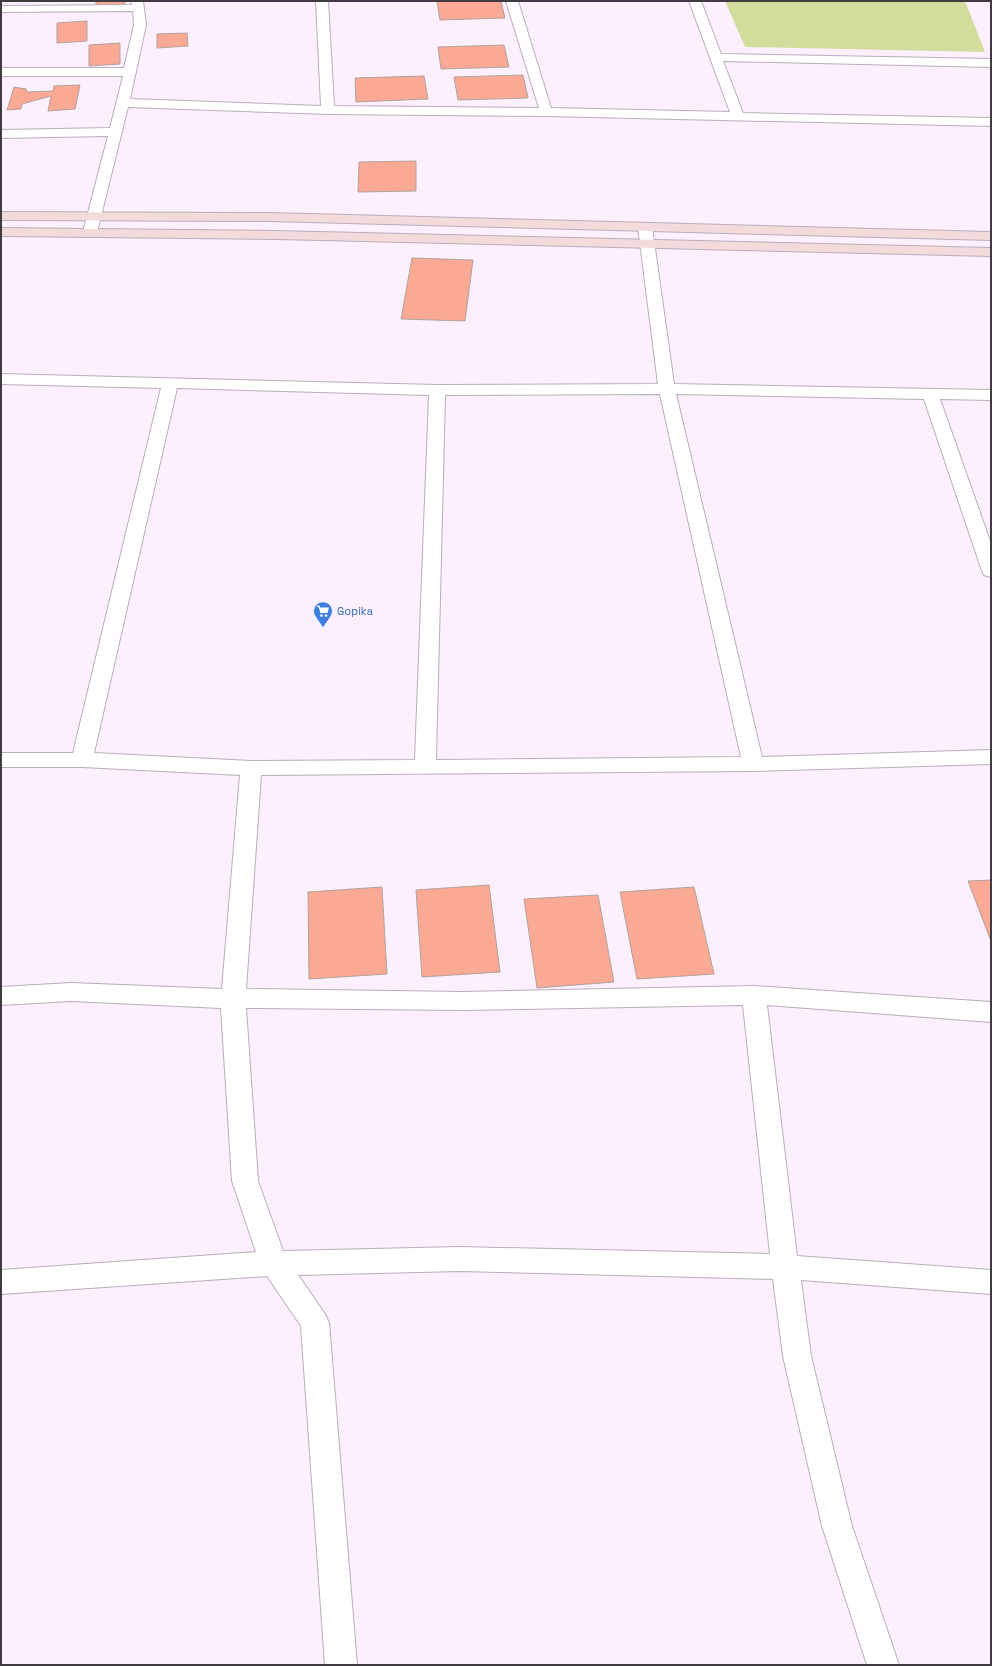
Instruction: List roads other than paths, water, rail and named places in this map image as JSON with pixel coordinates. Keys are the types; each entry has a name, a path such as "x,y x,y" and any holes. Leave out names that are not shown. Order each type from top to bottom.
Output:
{"street":[{"path":"322,1 328,110"},
{"path":"512,1 546,112"},
{"path":"695,1 738,116"},
{"path":"1,9 138,5 140,25 116,132 90,232"},
{"path":"716,57 991,63"},
{"path":"1,72 130,72"},
{"path":"122,103 328,110 546,112 991,122"},
{"path":"1,134 116,132"},
{"path":"1,216 269,217 991,252"},
{"path":"1,232 991,236"},
{"path":"646,235 666,389 752,764"},
{"path":"1,379 437,390 666,389 991,395"},
{"path":"82,760 170,383"},
{"path":"425,768 437,390"},
{"path":"930,393 991,571"},
{"path":"1,760 82,760 251,768 425,768 752,764 991,757"},
{"path":"251,768 233,998 245,1181 274,1263 315,1322 341,1665"},
{"path":"1,996 71,992 233,998 463,1001 754,995 991,1012"},
{"path":"754,995 785,1268 797,1356 837,1526 883,1665"},
{"path":"1,1282 274,1263 460,1259 785,1268 991,1282"}],"place":[{"name":"Gopika","path":"323,628"}]}
